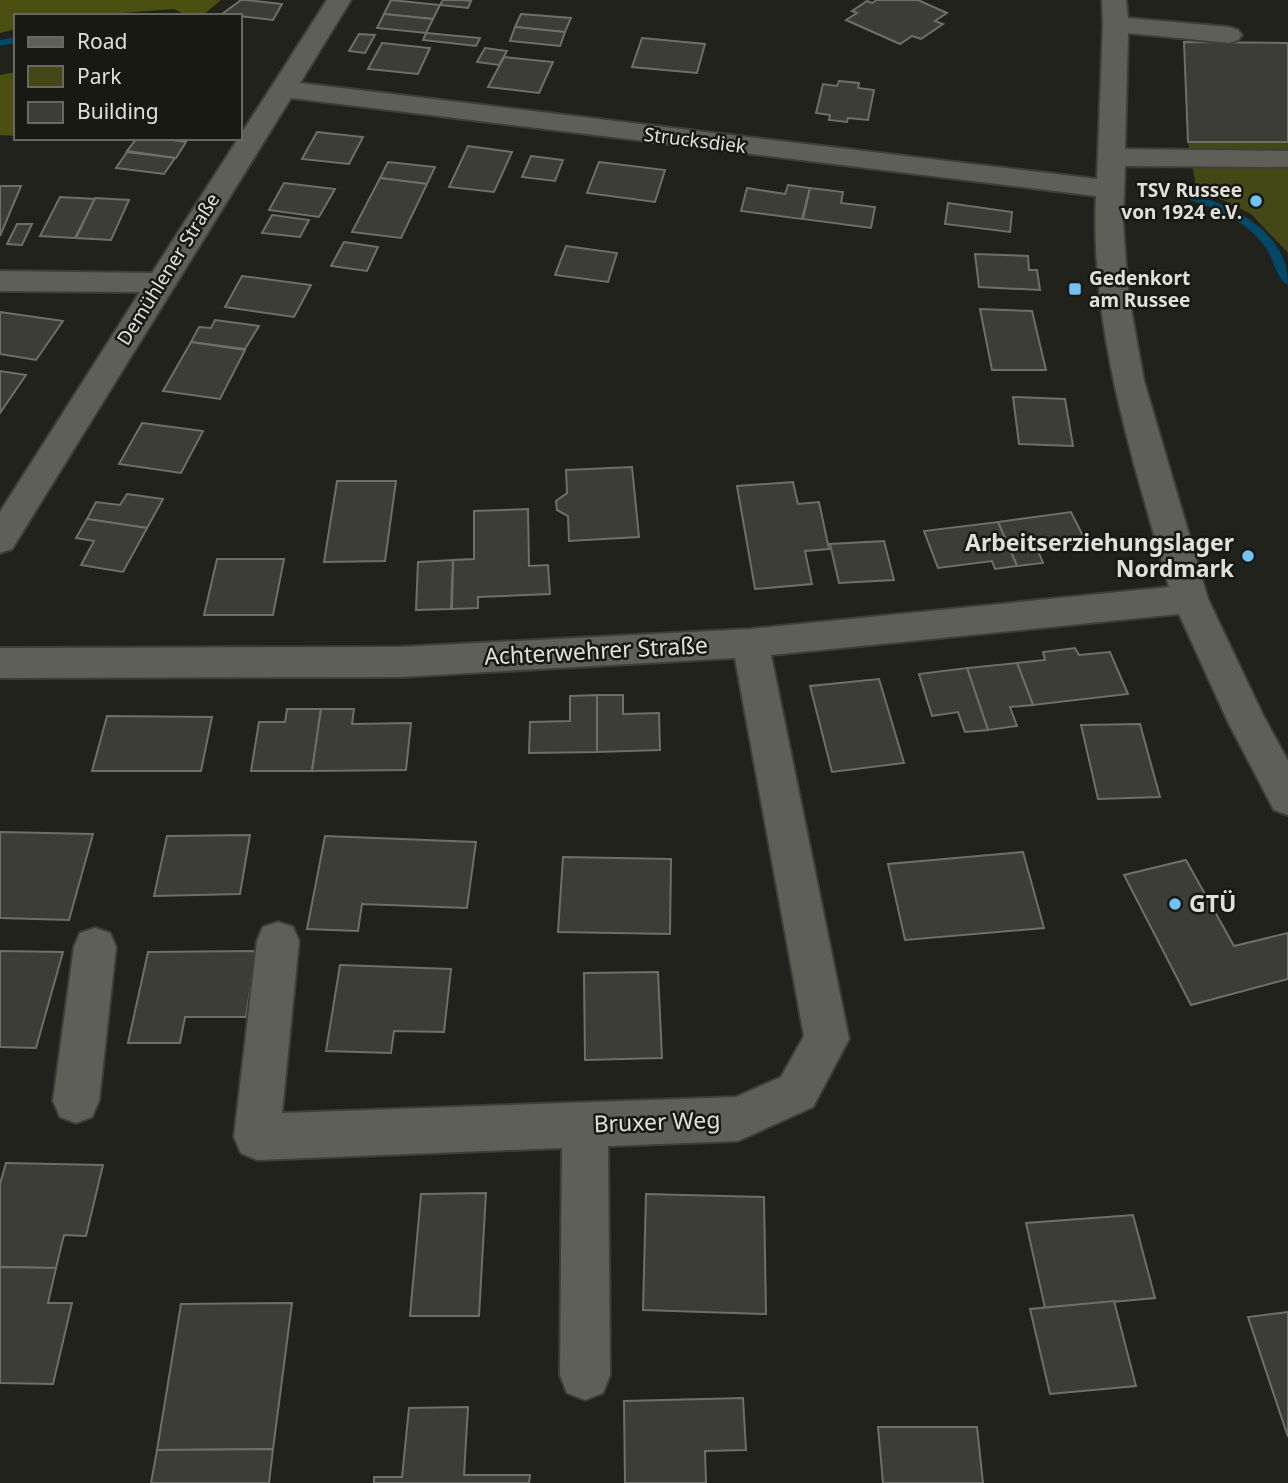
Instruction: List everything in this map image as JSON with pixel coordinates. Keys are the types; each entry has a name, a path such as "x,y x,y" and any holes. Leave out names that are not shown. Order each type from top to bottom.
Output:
{"street":[{"name":"Demühlener Straße","path":"0,540 339,0"},
{"path":"1229,35 1115,12 1109,223 1113,292 1128,380 1190,599 1247,722 1288,798"},
{"name":"Strucksdiek","path":"281,89 1110,189"},
{"path":"1112,157 1288,159"},
{"path":"0,281 160,283"},
{"name":"Achterwehrer Straße","path":"0,663 400,662 750,643 1190,599"},
{"name":"Bruxer Weg","path":"278,941 257,1137 738,1119 797,1092 827,1039 750,643"},
{"path":"76,1101 95,947"},
{"path":"585,1125 585,1374"}],"green space":[{"name":"TSV Russee von 1924 e.V.","path":"1188,142 1288,142 1288,253 1251,214 1196,187"}],"shaded area":[{"path":"0,0 221,0 204,14 183,14 174,9 109,14 14,14 14,30 0,33"},
{"path":"14,72 14,136 0,135 0,75"}],"building":[{"path":"241,0 282,4 273,20 242,16 242,14 222,14"},
{"path":"391,0 440,5 433,19 384,14"},
{"path":"443,0 471,1 468,8 440,5"},
{"path":"877,0 918,0 947,13 935,21 943,24 921,39 912,36 900,44 846,20 857,13 852,11 867,1 872,3"},
{"path":"384,14 433,19 426,33 377,28"},
{"path":"521,14 571,18 565,32 515,27"},
{"path":"515,27 565,32 560,46 510,41"},
{"path":"426,33 480,38 476,46 423,40"},
{"path":"359,34 375,35 365,53 349,51"},
{"path":"642,38 705,44 697,73 632,67"},
{"path":"1184,42 1288,43 1288,142 1188,142"},
{"path":"382,43 430,48 418,74 368,69"},
{"path":"485,48 507,51 499,65 477,62"},
{"path":"504,57 553,62 539,93 488,87"},
{"path":"839,81 859,83 858,88 874,90 868,120 829,120 830,115 816,113 823,84 837,86"},
{"path":"317,132 363,137 349,164 302,159"},
{"path":"135,140 186,142 176,158 127,151"},
{"path":"468,146 512,152 494,192 449,187"},
{"path":"127,152 175,158 164,174 116,168"},
{"path":"531,156 563,160 555,181 522,177"},
{"path":"388,162 435,167 427,184 380,178"},
{"path":"599,162 665,170 655,202 587,193"},
{"path":"380,178 427,184 401,238 352,232"},
{"path":"284,183 335,189 319,217 269,210"},
{"path":"788,185 810,188 802,219 741,211 747,188 785,194"},
{"path":"0,186 21,186 0,236"},
{"path":"810,188 843,192 841,203 875,207 871,228 803,219"},
{"path":"60,197 95,199 75,238 40,236"},
{"path":"95,198 129,200 111,240 76,238"},
{"path":"948,203 1012,212 1010,232 945,224"},
{"path":"272,215 309,220 300,237 262,233"},
{"path":"17,224 32,224 22,245 7,244"},
{"path":"344,242 378,247 367,271 331,266"},
{"path":"566,246 617,253 608,282 555,275"},
{"path":"975,254 1028,256 1029,270 1037,270 1040,290 979,287"},
{"path":"242,276 311,285 294,317 225,307"},
{"path":"980,309 1032,311 1046,370 992,370"},
{"path":"0,312 63,321 36,360 0,354"},
{"path":"215,320 259,326 245,349 191,342 199,327 211,328"},
{"path":"191,342 245,350 220,399 163,391"},
{"path":"0,371 26,375 0,413"},
{"path":"1013,397 1065,399 1073,446 1019,444"},
{"path":"142,423 203,431 181,473 119,464"},
{"path":"632,467 639,537 569,541 568,516 557,510 556,501 567,493 566,470"},
{"path":"337,481 396,481 385,561 324,562"},
{"path":"793,482 798,504 819,502 829,549 805,551 812,584 755,589 737,486"},
{"path":"127,494 163,499 147,528 87,519 96,502 120,505"},
{"path":"528,509 529,566 548,565 550,594 478,597 478,608 452,609 453,560 474,559 474,511"},
{"path":"1071,512 1086,542 1037,548 1043,563 1017,566 998,522"},
{"path":"87,519 147,528 123,572 81,565 94,541 76,538"},
{"path":"998,522 1017,566 995,569 992,561 938,568 924,531"},
{"path":"884,541 894,580 839,583 830,544"},
{"path":"217,559 284,559 273,615 204,615"},
{"path":"453,560 451,609 416,610 418,562"},
{"path":"1075,648 1079,655 1110,652 1128,694 1033,705 1017,663 1045,660 1043,652"},
{"path":"1017,663 1033,705 1010,707 1017,726 988,730 967,668"},
{"path":"967,668 988,730 965,732 958,712 932,716 919,674"},
{"path":"879,679 904,763 832,772 810,686"},
{"path":"597,695 623,695 623,714 659,713 660,750 597,752"},
{"path":"597,695 597,752 529,753 530,722 570,721 570,696"},
{"path":"287,709 321,709 312,771 251,771 259,722 285,722"},
{"path":"321,709 354,709 352,724 411,723 406,770 312,771"},
{"path":"107,716 212,717 201,771 92,771"},
{"path":"1140,724 1160,797 1098,799 1081,725"},
{"path":"0,832 93,834 69,920 0,918"},
{"path":"250,835 240,894 154,896 167,836"},
{"path":"325,836 476,842 467,908 362,904 358,931 307,929"},
{"path":"1023,852 1044,928 905,940 888,864"},
{"path":"563,857 671,859 670,934 558,932"},
{"name":"GTÜ","path":"1186,860 1234,946 1288,933 1288,979 1191,1005 1124,875"},
{"path":"0,951 63,952 36,1048 0,1047"},
{"path":"256,951 246,1017 185,1017 180,1043 128,1043 148,952"},
{"path":"340,965 451,969 444,1032 394,1031 391,1053 326,1051"},
{"path":"658,972 662,1058 585,1060 584,973"},
{"path":"6,1163 103,1165 86,1236 64,1235 56,1268 0,1267 0,1184"},
{"path":"486,1193 479,1316 410,1316 421,1194"},
{"path":"646,1194 764,1197 766,1314 643,1310"},
{"path":"1133,1215 1155,1298 1045,1308 1026,1223"},
{"path":"0,1267 56,1268 48,1303 72,1303 53,1384 0,1383"},
{"path":"1114,1301 1136,1386 1050,1394 1030,1309"},
{"path":"292,1303 273,1449 157,1450 181,1304"},
{"path":"1288,1312 1288,1437 1248,1317"},
{"path":"743,1398 746,1450 705,1451 706,1483 625,1483 624,1401"},
{"path":"468,1407 464,1475 530,1475 529,1483 374,1483 374,1477 402,1477 409,1408"},
{"path":"878,1427 977,1427 983,1483 883,1483"},
{"path":"273,1449 269,1483 151,1483 157,1450"}],"waterway":[{"path":"0,43 14,40"},
{"path":"1194,198 1228,211 1253,227 1272,249 1288,282"}],"place":[{"name":"TSV Russee von 1924 e.V.","path":"1256,201"},
{"name":"Gedenkort am Russee","path":"1075,289"},
{"name":"Arbeitserziehungslager Nordmark","path":"1248,556"},
{"name":"GTÜ","path":"1175,904"}]}
